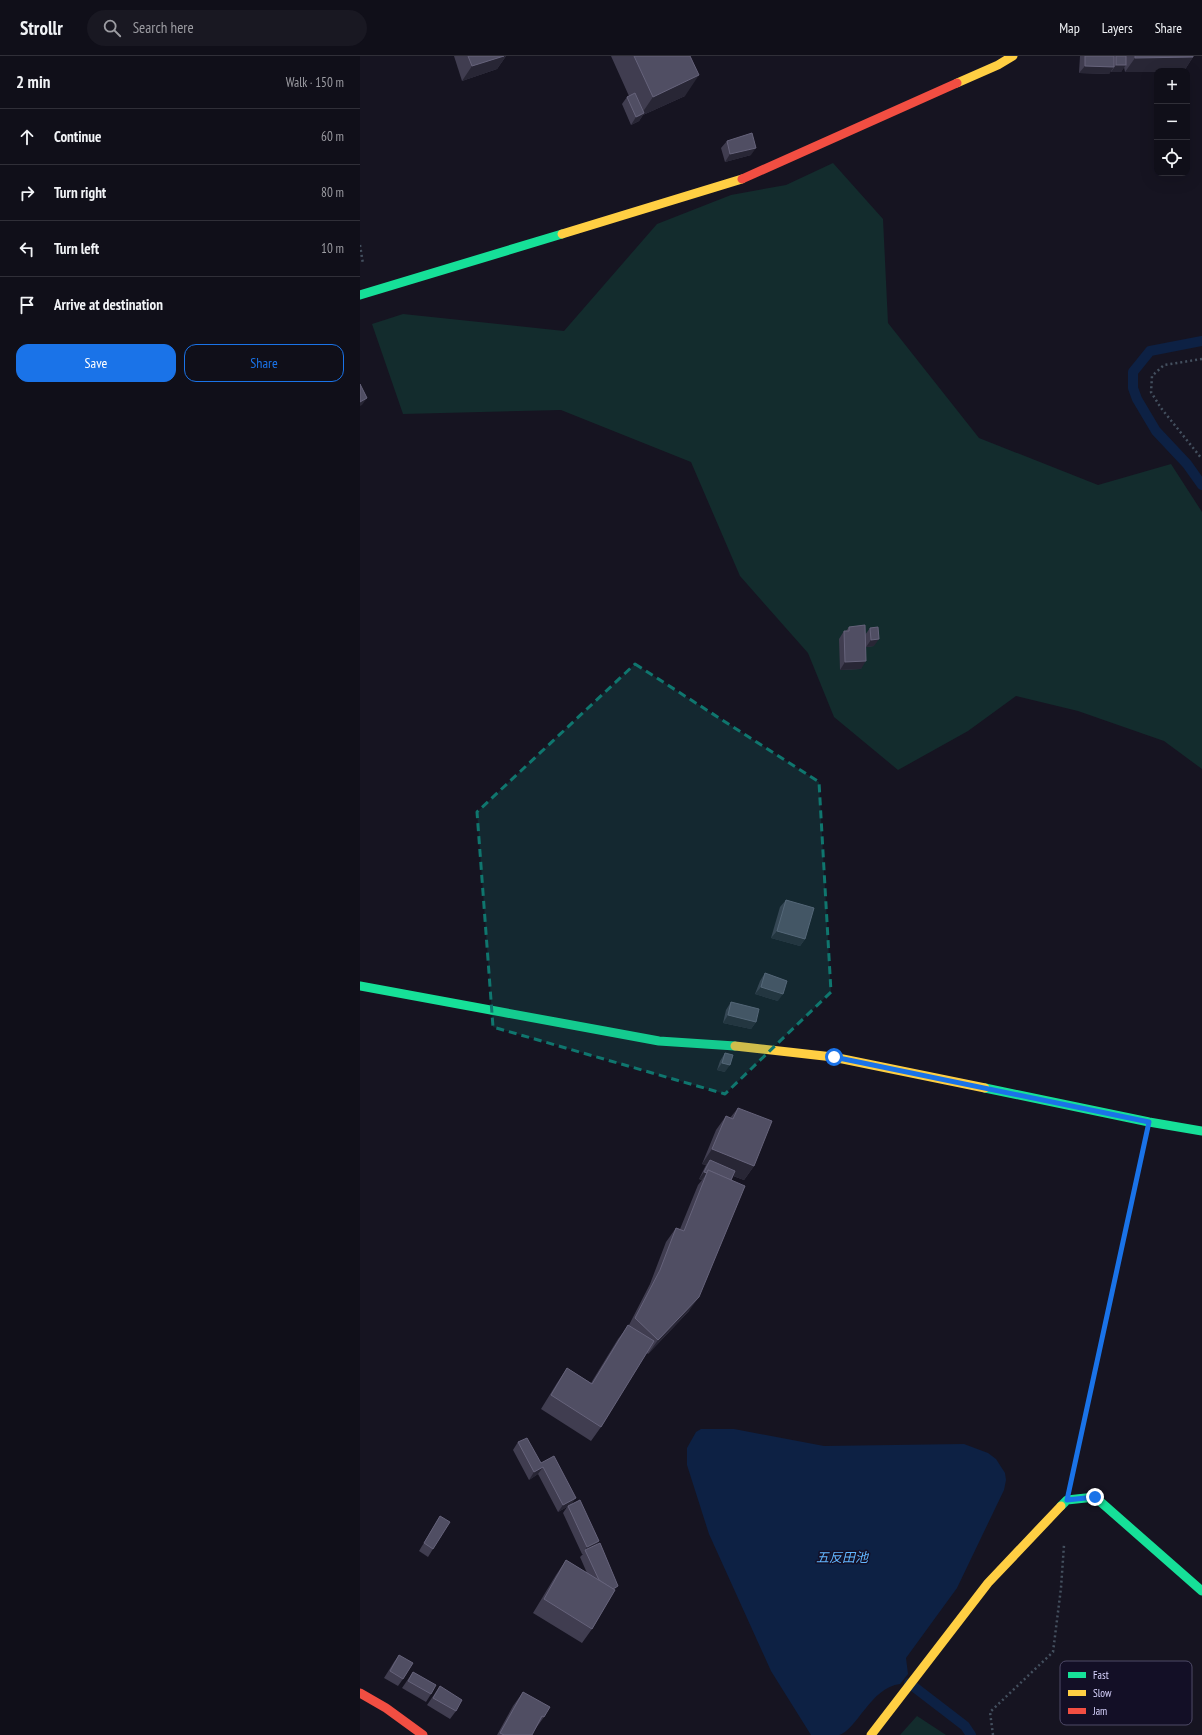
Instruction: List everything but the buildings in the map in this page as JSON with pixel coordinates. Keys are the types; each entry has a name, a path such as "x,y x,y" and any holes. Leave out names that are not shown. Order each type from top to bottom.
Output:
{"street":[{"path":"360,295 750,177 998,65 1013,56"},
{"path":"360,986 604,1032 659,1040 756,1047 834,1057 1149,1122 1202,1131"},
{"path":"871,1735 988,1583 1067,1500 1095,1497 1202,1591"},
{"path":"360,1693 386,1708 423,1735"}],"path":[{"path":"1202,360 1164,366 1152,376 1152,392 1161,408 1202,459"},
{"path":"1067,1500 1149,1122"},
{"path":"993,1735 990,1712 1053,1652 1061,1588 1064,1544"}],"highlighted area":[{"path":"635,664 819,782 831,992 725,1094 493,1027 477,812"}],"green space":[{"path":"833,163 883,219 888,323 979,438 1098,485 1171,464 1202,512 1202,769 1164,741 1078,711 1016,696 968,731 898,770 834,717 808,653 740,576 691,462 561,410 403,414 372,324 403,314 564,331 657,224 731,195 786,185"},
{"path":"917,1716 946,1735 900,1735"}],"water":[{"name":"五反田池","path":"701,1429 734,1429 824,1446 964,1444 988,1453 996,1459 1005,1473 1006,1480 1004,1490 957,1588 906,1658 908,1674 900,1684 890,1687 872,1700 852,1726 839,1735 811,1735 771,1671 709,1534 687,1465 687,1448 696,1432"}],"waterway":[{"path":"1202,341 1150,351 1133,372 1133,388 1137,399 1156,431 1187,464 1202,485"},
{"path":"909,1683 965,1726 971,1735"}],"traffic: fast":[{"path":"360,295 562,234"},
{"path":"360,986 659,1041 735,1046"},
{"path":"985,1088 1149,1122 1202,1131"},
{"path":"1061,1506 1067,1500 1095,1497 1202,1591"}],"traffic: slow":[{"path":"957,83 998,65 1013,56"},
{"path":"562,234 742,179"},
{"path":"735,1046 833,1057 985,1088"},
{"path":"871,1735 988,1583 1061,1506"}],"traffic: jam":[{"path":"742,179 957,83"},
{"path":"360,1693 386,1708 423,1735"}],"route":[{"path":"834,1057 1149,1122 1067,1500 1095,1497"}]}
